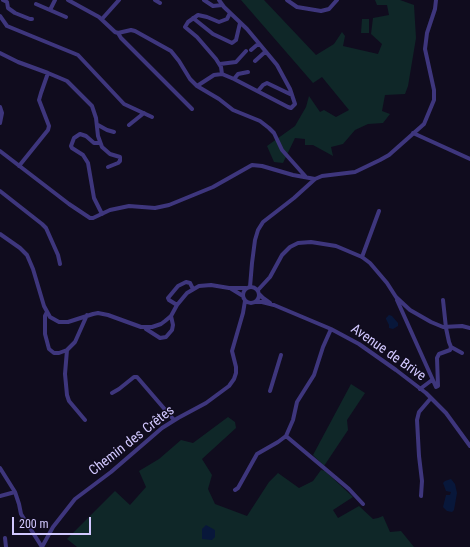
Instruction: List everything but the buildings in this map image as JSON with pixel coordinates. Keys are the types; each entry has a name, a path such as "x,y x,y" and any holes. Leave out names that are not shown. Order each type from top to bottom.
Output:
{"street":[{"path":"3,0 7,2 8,8 15,13 32,19"},
{"path":"50,10 55,0"},
{"path":"68,0 102,19 115,32 118,33 121,38 192,109"},
{"path":"102,19 119,0"},
{"path":"155,0 160,2"},
{"path":"204,0 213,6 222,5"},
{"path":"197,86 214,75 222,74 290,108 295,104 281,72 219,0"},
{"path":"286,0 297,7 321,11 329,9 337,0"},
{"path":"274,305 262,302 253,303 245,301 243,296 243,292 248,288 255,240 260,226 315,179 322,176 355,172 368,166 389,155 424,124 434,100 434,90 425,49 427,33 435,9 436,0"},
{"path":"36,4 66,17"},
{"path":"222,74 220,64 197,37 186,29 186,24 198,15 202,15 217,22 223,21 227,19 230,12"},
{"path":"0,16 7,26 78,55 124,104 152,117"},
{"path":"193,18 213,34 232,43 236,40 240,23"},
{"path":"118,33 131,30 164,46 175,55 188,76 197,86 219,99 233,110 260,121 269,128 274,133 282,150 306,178"},
{"path":"251,50 258,44"},
{"path":"220,64 236,62 246,51"},
{"path":"255,61 265,52"},
{"path":"0,53 67,82 89,103 94,111 98,125 98,136 100,143 106,151 122,155 118,163 108,167"},
{"path":"234,79 238,74 248,72"},
{"path":"19,166 48,130 40,100 48,73"},
{"path":"258,91 265,83 269,83 292,96"},
{"path":"0,107 2,113 0,123"},
{"path":"129,125 144,113"},
{"path":"98,125 110,132 114,132"},
{"path":"413,133 470,159"},
{"path":"100,143 94,143 86,136 80,134 74,138 71,146 83,155 88,163 94,198 102,214"},
{"path":"0,151 87,217 93,218 110,210 129,206 154,208 169,205 214,187 252,165 315,179"},
{"path":"0,191 46,228 60,264"},
{"path":"362,257 379,211"},
{"path":"0,234 20,248 30,260 44,306 54,320 59,322 68,322 87,315 102,313 141,327 152,327 161,324 171,316 177,305 187,293 193,289 205,285 229,288 253,287 263,298 274,305"},
{"path":"253,303 259,297 259,292 270,277 282,255 290,247 298,242 311,242 336,246 362,257 380,273 388,283 435,387 438,386 437,358 439,354 450,350 451,347"},
{"path":"177,305 168,298 178,286 186,282 190,283 193,289"},
{"path":"229,288 243,296"},
{"path":"396,298 410,310 431,322 446,328 462,326 470,328"},
{"path":"443,300 449,342 451,347 462,353"},
{"name":"Chemin des Crêtes","path":"42,547 53,527 70,504 111,472 150,438 174,420 206,403 224,390 234,379 236,366 232,351 245,301"},
{"name":"Chemin des Crêtes","path":"243,313 253,303"},
{"name":"Avenue de Brive","path":"274,305 332,329 359,344 431,398 456,425 470,446"},
{"path":"47,312 44,323 48,349 58,353 67,350 75,342 87,315"},
{"path":"145,327 160,338 166,337 173,325 171,316"},
{"path":"235,490 238,488 257,454 286,436 293,420 297,402 314,375 323,347 332,329"},
{"path":"67,350 65,374 67,395 69,401 85,420"},
{"path":"270,391 281,355"},
{"path":"112,393 134,377 137,377 174,420"},
{"path":"420,389 432,380"},
{"path":"421,496 422,481 417,420 419,412 431,398"},
{"path":"286,436 345,485 363,504"},
{"path":"0,468 15,492 21,514 42,547"},
{"path":"0,496 15,492"},
{"path":"5,538 6,547"}],"green space":[{"path":"241,0 264,0 316,55 334,44 342,32 345,36 343,46 378,54 382,44 371,34 373,18 389,15 387,5 377,5 375,0 400,0 414,5 416,38 408,86 405,94 385,95 382,111 390,114 383,123 368,124 355,130 343,144 331,147 333,156 313,145 305,145 305,139 295,138 283,163 274,162 267,146 295,126 306,107 309,96 320,112 324,110 336,117 349,110 322,77 313,83"},
{"path":"362,19 369,19 369,33 361,33"},
{"path":"351,384 365,393 347,420 348,430 324,466 313,455"},
{"path":"228,417 235,422 236,428 202,459 212,475 208,489 215,504 247,516 269,482 278,473 299,488 313,481 321,470 325,471 353,497 333,510 338,518 359,506 373,519 383,516 390,532 401,531 414,547 77,547 67,539 115,491 130,505 146,487 139,471 159,459 181,440 193,443"}],"water":[{"path":"389,315 392,316 398,323 398,326 393,329 389,328 386,319"},
{"path":"451,479 455,484 457,493 454,510 452,512 447,511 443,507 446,495 450,495 451,492 446,491 443,483"},
{"path":"206,525 215,530 215,537 212,540 202,539 202,529"}]}
